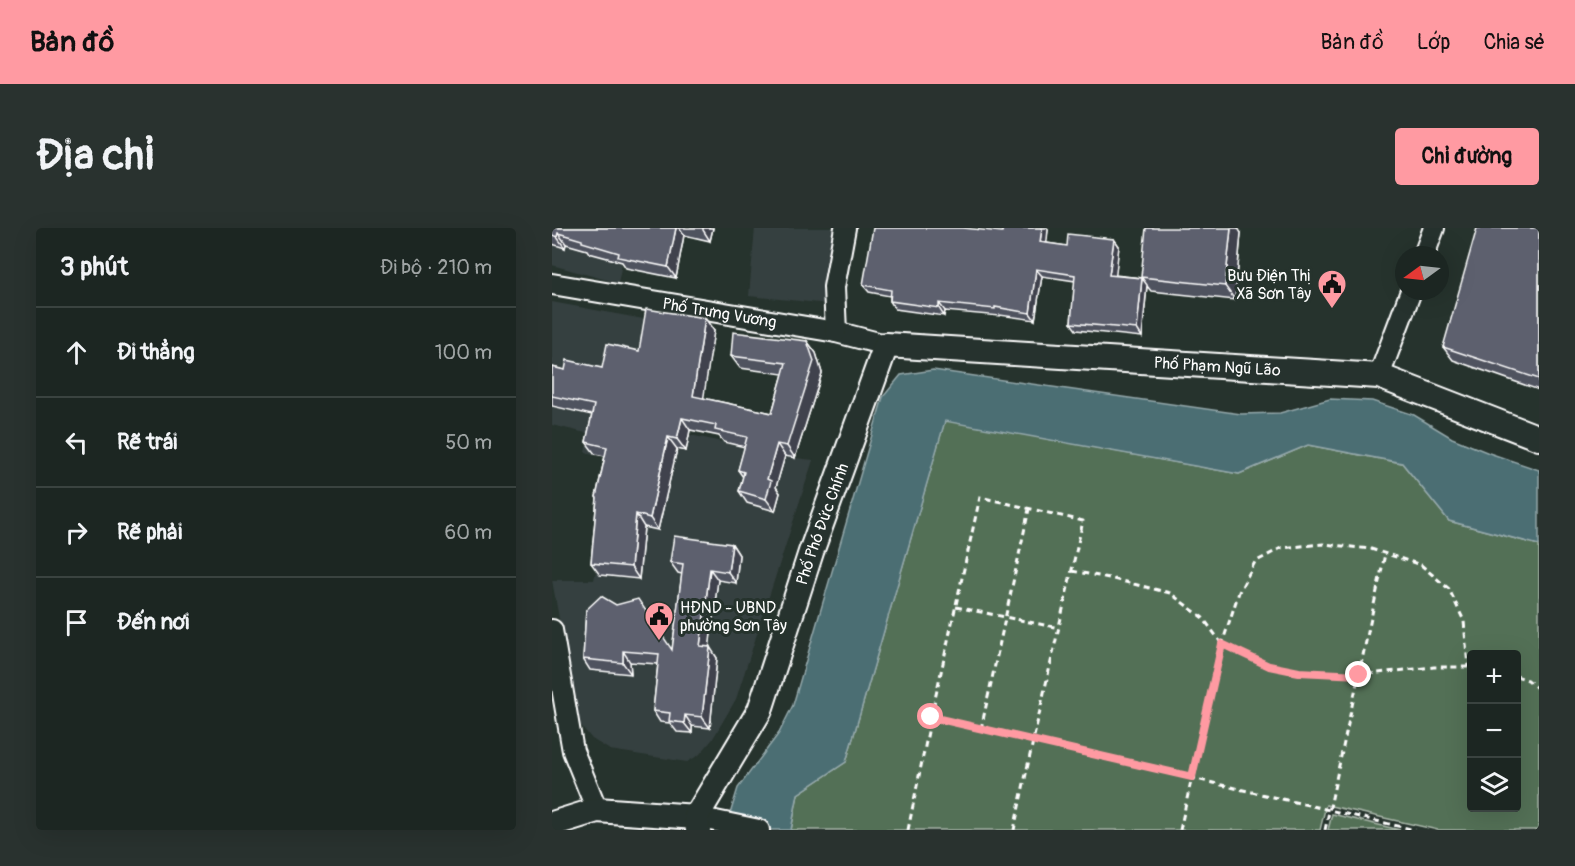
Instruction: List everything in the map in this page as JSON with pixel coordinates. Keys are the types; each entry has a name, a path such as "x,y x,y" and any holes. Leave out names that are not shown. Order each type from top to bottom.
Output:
{"main road":[{"name":"Phố Phạm Ngũ Lão","path":"886,345 1379,376 1539,438"},
{"name":"Phố Phó Đức Chính","path":"697,823 760,710 811,552 886,345"},
{"path":"552,824 597,810 697,823"}],"street":[{"path":"836,332 834,287 845,228"},
{"path":"1427,246 1434,228"},
{"name":"Phố Trưng Vương","path":"552,284 836,332 886,345"},
{"path":"1379,376 1408,300"},
{"path":"552,630 573,751 597,810"},
{"path":"697,823 727,823 759,830"}],"path":[{"path":"908,830 980,498 1083,521 1014,830"},
{"path":"981,729 1029,509"},
{"path":"1180,830 1222,644 1239,592 1255,562 1281,548 1323,544 1371,549 1421,565 1449,589 1464,621 1468,650"},
{"path":"1325,830 1385,554"},
{"path":"1072,570 1170,593 1203,618 1222,644 1269,666 1299,672 1359,675 1467,667"},
{"path":"956,607 1059,628"},
{"path":"1521,678 1528,680 1539,690"},
{"path":"931,717 1412,830"}],"shaded area":[{"path":"552,228 629,228 618,283 552,265"},
{"path":"755,228 847,228 839,305 749,296"},
{"name":"HĐND - UBND phường Sơn Tây","path":"552,302 654,321 654,427 813,460 736,699 712,740 699,755 687,762 610,750 592,739 578,722 552,580 594,580 604,533 615,459 585,452 590,434 552,425"}],"green space":[{"path":"945,420 1239,474 1308,445 1402,463 1449,521 1539,545 1539,830 1438,830 1326,805 1320,830 791,830 798,794 846,762"},
{"path":"1332,814 1400,830 1328,830"}],"water":[{"path":"933,370 1241,414 1280,413 1330,399 1372,401 1414,415 1452,438 1539,470 1539,545 1449,521 1402,463 1308,445 1239,474 945,421 846,762 798,794 791,830 725,830 738,788 779,733 793,705 883,397 901,375"}],"building":[{"path":"552,228 676,228 668,267 618,257 619,253 558,233 557,237 552,235"},
{"path":"873,228 963,228 1002,232 1003,228 1042,228 1040,242 1067,246 1068,234 1114,239 1109,275 1142,278 1137,329 1071,323 1075,275 1036,269 1030,313 995,307 995,309 939,303 939,308 890,301 891,290 863,285"},
{"path":"1146,228 1231,228 1225,286 1141,277"},
{"path":"1477,228 1539,228 1539,379 1443,347"},
{"path":"646,309 705,318 693,396 772,413 786,363 731,356 733,332 807,341 814,361 787,446 777,444 767,479 771,481 766,499 739,491 744,472 738,470 747,437 715,430 716,425 682,418 677,439 668,437 650,518 636,514 631,567 591,563 596,497 607,447 586,442 594,405 552,396 552,367 565,370 567,360 602,368 607,344 639,351"},
{"path":"674,536 732,544 728,572 710,569 700,646 710,647 702,717 685,715 684,723 669,721 670,713 653,711 659,654 623,651 623,663 583,659 586,610 601,596 616,605 638,599 672,650 683,564 670,562"}],"place":[{"name":"Bưu Điện Thị Xã Sơn Tây","path":"1332,310"},
{"name":"HĐND - UBND phường Sơn Tây","path":"659,642"}],"route":[{"path":"931,717 1192,777 1222,644 1269,666 1299,672 1359,675"}]}
